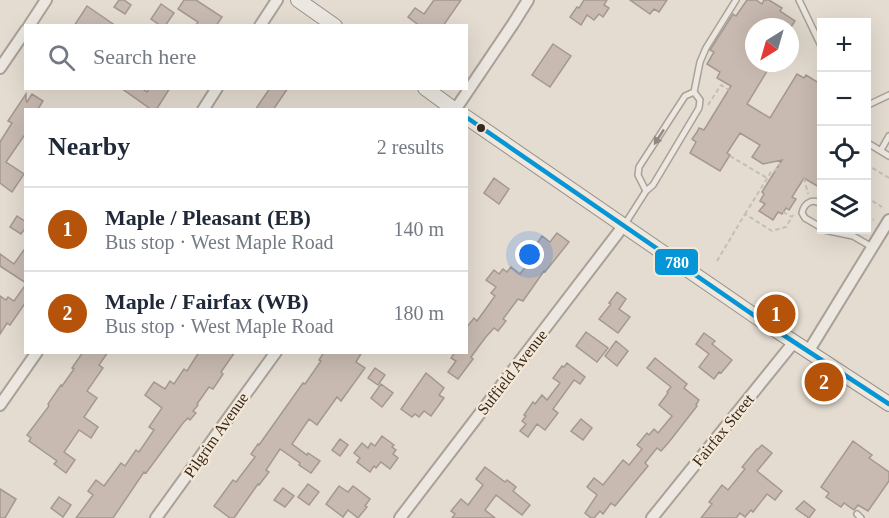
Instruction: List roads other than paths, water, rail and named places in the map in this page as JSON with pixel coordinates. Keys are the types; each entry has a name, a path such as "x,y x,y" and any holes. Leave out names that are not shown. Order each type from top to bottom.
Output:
{"main road":[{"path":"298,0 332,24"},
{"path":"428,90 454,108"},
{"path":"468,118 808,352 889,404"}],"street":[{"path":"30,24 46,0"},
{"path":"261,24 277,0"},
{"path":"468,90 528,0"},
{"path":"0,68 24,33"},
{"path":"204,108 216,90"},
{"path":"456,108 468,90"},
{"path":"808,352 889,220"},
{"name":"Suffield Avenue","path":"400,518 624,225"},
{"name":"Fairfax Street","path":"652,518 794,342"},
{"path":"0,405 36,354"},
{"name":"Pilgrim Avenue","path":"156,518 275,354"}],"lane":[{"path":"624,225 653,184 699,108 700,100 694,92 700,62 706,48 736,0"},
{"path":"799,0 817,38"},
{"path":"646,191 638,175 639,167 685,96 694,92"},
{"path":"871,104 889,95"},
{"path":"881,150 889,136"},
{"path":"871,144 889,156"},
{"path":"817,202 806,203 802,213 805,218 817,225"},
{"path":"844,234 853,236 872,247"}],"place":[{"name":"Maple / Pleasant (EB)","path":"776,314"},
{"name":"Maple / Fairfax (WB)","path":"824,382"}]}
